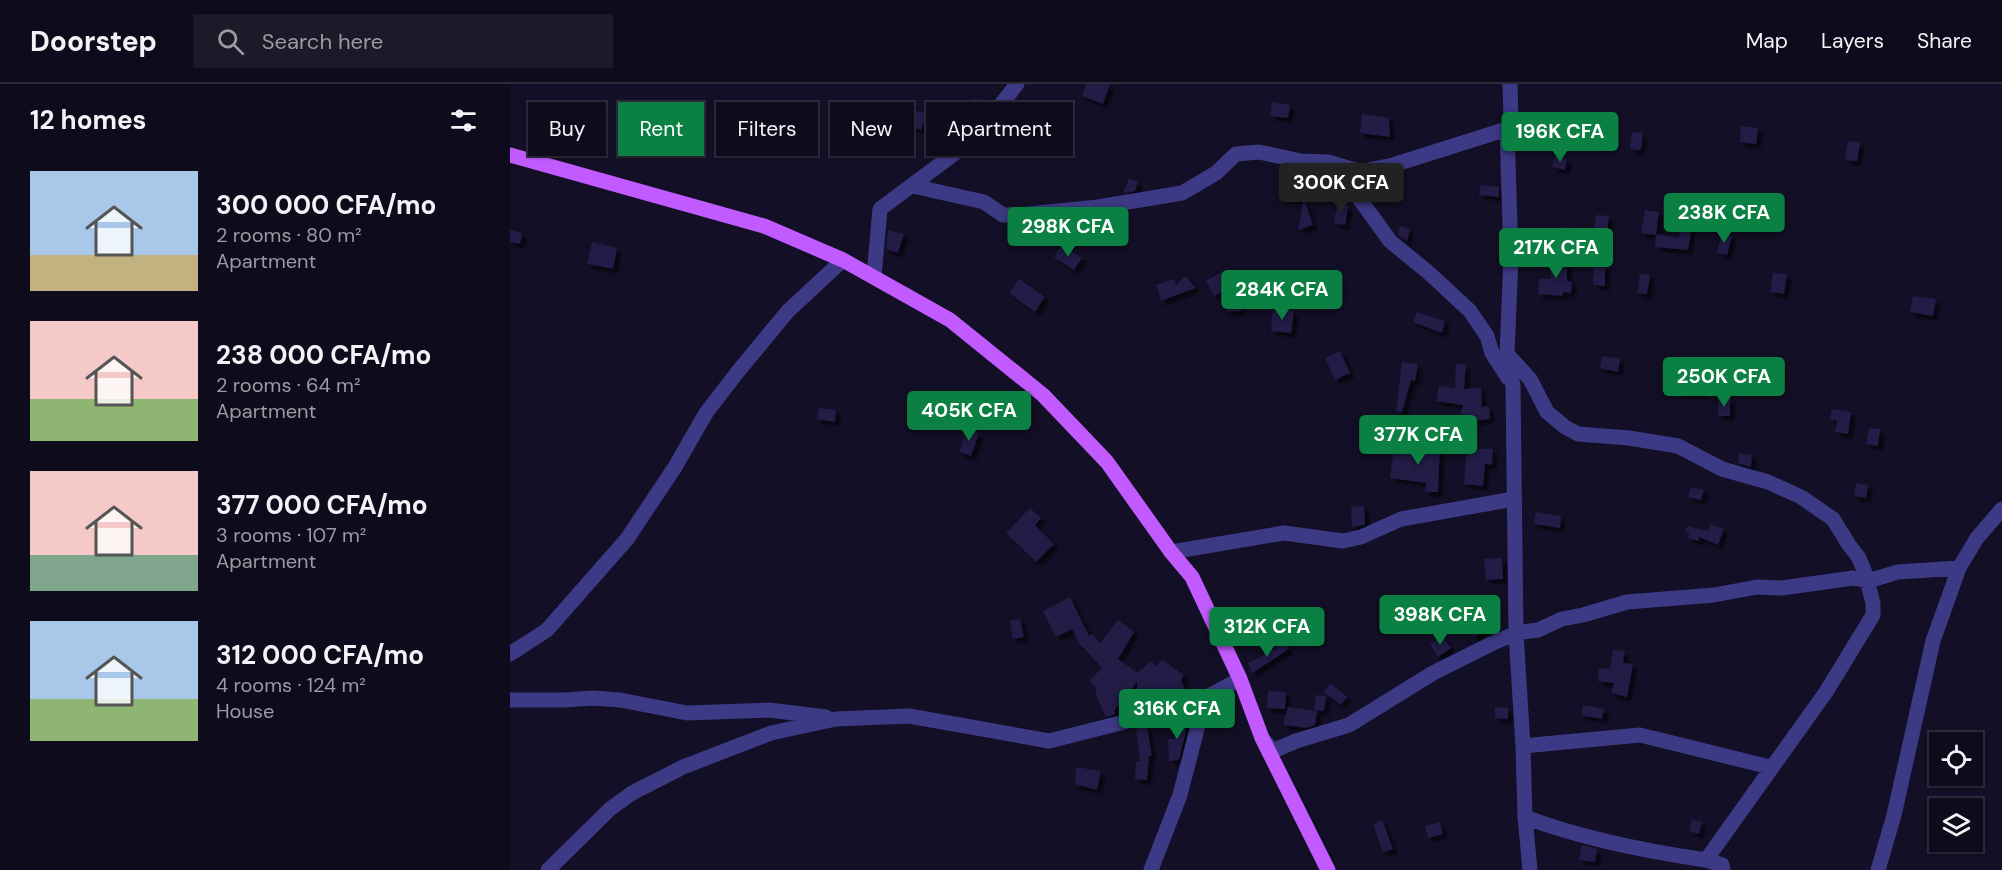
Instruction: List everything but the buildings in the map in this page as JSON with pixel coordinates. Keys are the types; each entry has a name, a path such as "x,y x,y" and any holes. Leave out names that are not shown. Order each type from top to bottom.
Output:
{"main road":[{"path":"510,156 764,226 843,260 950,320 1043,395 1107,462 1171,552 1192,577 1216,623 1262,738 1328,870"}],"street":[{"path":"874,276 880,209 974,139 1017,84"},
{"path":"1510,84 1511,120 1507,129 1511,257 1507,354 1513,386 1516,633 1525,817 1530,870"},
{"path":"913,186 984,202 1003,215 1098,207 1182,193 1216,173 1236,154 1259,152 1301,161 1328,162 1363,171 1393,165 1507,129"},
{"path":"1313,162 1339,175 1358,195 1390,241 1429,273 1470,312 1487,336 1492,353 1513,386"},
{"path":"510,654 547,630 627,539 675,467 706,412 788,311 843,260"},
{"path":"1507,354 1530,379 1552,418 1578,434 1668,444 1722,469 1768,482 1801,496 1833,519 1859,558 1868,580 1873,615 1826,692 1770,767 1706,860"},
{"path":"1171,552 1284,533 1342,541 1361,537 1401,519 1514,502"},
{"path":"1878,870 1894,815 1933,641 1959,568 1977,538 2002,509"},
{"path":"1262,738 1273,751 1296,741 1349,725 1433,673 1516,633 1538,630 1563,619 1627,602 1714,595 1757,587 1800,586 1853,578 1868,580 1898,572 1959,568"},
{"path":"548,870 610,809 632,793 683,767 771,733 836,719 909,716 1049,741 1144,717 1205,698 1240,679"},
{"path":"510,700 592,698 620,700 687,713 769,710 836,719"},
{"path":"1151,870 1180,795 1205,698"},
{"path":"1523,746 1640,735 1770,767"},
{"path":"1525,817 1549,826 1629,846 1706,860 1722,865 1723,870"}]}
